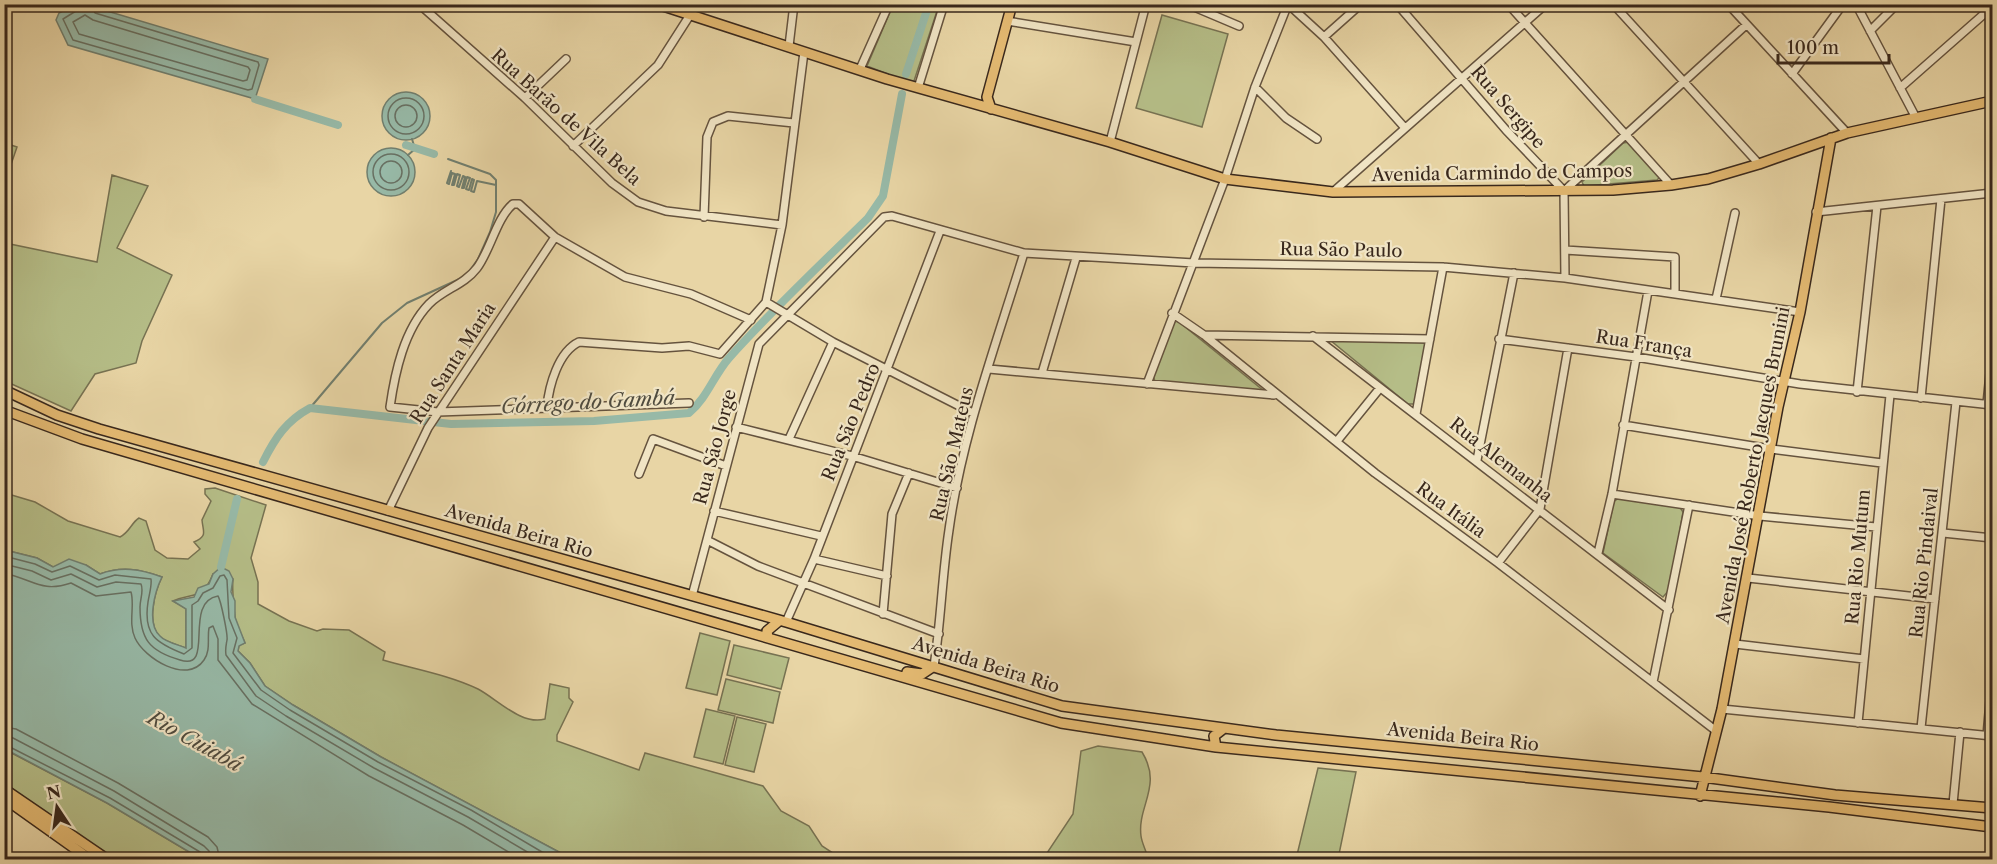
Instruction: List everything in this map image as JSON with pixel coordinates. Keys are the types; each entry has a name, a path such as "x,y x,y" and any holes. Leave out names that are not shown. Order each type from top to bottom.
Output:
{"main road":[{"name":"Avenida Carmindo de Campos","path":"657,4 973,104 999,115 1011,116 1110,142 1225,179 1333,192 1564,191 1671,185 1708,179 1759,164 1847,133 1915,116 1992,101"},
{"path":"988,102 1012,4"},
{"name":"Avenida Carmindo de Campos","path":"988,102 1011,116"},
{"path":"973,104 988,102"},
{"path":"988,102 999,115"},
{"name":"Avenida José Roberto Jacques Brunini","path":"1700,796 1722,709 1735,644 1784,382 1800,312 1831,138"},
{"name":"Avenida Beira Rio","path":"4,390 57,415 99,429 783,622 1062,706 1223,729 1703,777 1835,795 1992,808"},
{"name":"Avenida Beira Rio","path":"4,410 82,439 882,669 1061,723 1216,747 1829,807 1992,827"},
{"path":"768,638 767,631 783,622"},
{"path":"882,669 922,674 934,666"},
{"path":"1195,743 1204,737 1203,726"},
{"path":"1216,747 1214,736 1223,729"},
{"path":"1526,777 1530,768 1527,760"},
{"path":"4,789 108,860"},
{"path":"1829,807 1828,800 1835,795"},
{"path":"4,798 92,860"}],"street":[{"name":"Rua Barão de Vila Bela","path":"419,4 525,98 612,183 638,202 652,208 704,217 782,225"},
{"path":"789,45 794,4"},
{"path":"860,69 889,4"},
{"path":"918,87 944,4"},
{"path":"1110,142 1146,4"},
{"path":"1187,4 1239,26"},
{"path":"1146,384 1172,313 1194,263 1255,87 1288,4 1324,37 1406,128"},
{"path":"1324,37 1361,4"},
{"name":"Rua Sergipe","path":"1397,4 1506,130 1564,191"},
{"path":"1508,4 1671,185"},
{"path":"1333,192 1546,4"},
{"path":"1613,4 1759,164"},
{"path":"1728,4 1847,133"},
{"path":"1792,74 1843,4"},
{"path":"1856,4 1915,116"},
{"path":"1870,31 1897,4"},
{"path":"1900,88 1992,7"},
{"path":"573,146 658,65 690,15"},
{"path":"1007,21 1136,42"},
{"path":"1565,278 1564,191 1746,25"},
{"path":"547,407 548,395 562,360 579,342 662,348 689,346 716,355 723,352 768,303 782,225 804,52"},
{"path":"525,98 566,59"},
{"path":"1255,87 1286,118 1317,138"},
{"path":"704,217 707,137 713,122 728,116 794,123"},
{"path":"1816,212 1992,193"},
{"path":"1921,398 1941,199"},
{"path":"689,403 438,412 390,407 408,335 428,305 447,290 466,281 476,270 487,254 510,207 519,204 555,237 625,277 691,294 751,320"},
{"path":"1857,392 1877,206"},
{"path":"1716,299 1735,213"},
{"name":"Rua São Paulo","path":"884,217 892,216 1024,253 1076,258 1194,263 1443,267 1565,278 1800,312"},
{"name":"Rua São Jorge","path":"692,596 759,344 784,315 884,217"},
{"name":"Rua São Pedro","path":"783,622 814,559 940,231"},
{"name":"Rua Santa Maria","path":"388,511 428,428 555,237"},
{"path":"1565,250 1675,257 1675,294"},
{"name":"Rua São Mateus","path":"934,666 949,530 973,413 989,369 1024,253"},
{"path":"1042,373 1076,258"},
{"path":"1416,414 1443,267"},
{"path":"1477,460 1514,273"},
{"path":"1598,553 1612,494 1648,291"},
{"path":"768,303 784,315 833,342 973,413"},
{"name":"Rua Itália","path":"1172,313 1204,335 1274,395 1337,441 1375,473 1498,563 1715,730"},
{"path":"1204,335 1430,339"},
{"name":"Rua Alemanha","path":"1313,336 1598,553 1669,610"},
{"name":"Rua França","path":"1500,339 1636,357 1857,392 1990,405"},
{"path":"789,439 833,342"},
{"path":"1498,563 1540,510 1568,348"},
{"path":"1990,405 1992,353"},
{"path":"989,369 1274,395"},
{"path":"1337,441 1380,388"},
{"name":"Rua Rio Mutum","path":"1858,723 1890,395"},
{"name":"Rua Rio Pindaival","path":"1921,728 1956,402"},
{"path":"1623,425 1771,449 1882,463"},
{"path":"736,427 852,456 957,488"},
{"path":"639,474 653,439 726,466"},
{"path":"883,614 892,514 909,473"},
{"path":"1612,494 1760,516 1876,527"},
{"path":"1653,682 1689,506"},
{"path":"714,511 821,536"},
{"path":"1943,533 1992,538"},
{"path":"707,540 758,566 939,634"},
{"path":"814,559 887,576"},
{"path":"1748,578 1935,599"},
{"path":"1735,644 1864,659"},
{"path":"1722,709 1990,736 1992,678"},
{"path":"1953,804 1960,732"}],"green space":[{"path":"893,5 939,5 913,84 867,66"},
{"path":"1162,15 1228,34 1202,127 1136,108"},
{"path":"1629,142 1660,177 1657,180 1584,186 1582,182 1623,143"},
{"path":"5,143 17,147 4,182"},
{"path":"112,175 148,186 117,248 172,275 142,341 136,363 95,374 71,411 5,381 5,243 97,262"},
{"path":"1175,321 1264,391 1155,381 1153,376"},
{"path":"1330,340 1422,341 1425,344 1415,404 1408,404"},
{"path":"215,488 266,505 251,558 258,582 258,604 289,621 317,631 323,629 349,630 385,652 383,660 467,684 528,719 545,719 550,684 569,688 569,698 573,702 557,735 557,741 639,770 645,753 763,786 781,811 809,826 822,846 842,859 572,859 381,757 265,686 250,663 238,651 239,645 245,643 236,622 233,579 213,574 201,592 173,601 186,608 186,648 160,637 153,624 153,607 162,577 131,570 115,570 100,574 86,565 53,567 37,558 5,550 5,493 35,502 68,521 120,537 139,518 146,521 155,550 167,558 188,559 200,549 194,542 203,536 202,520 211,501 205,494 205,489"},
{"path":"1619,498 1679,506 1683,512 1670,589 1663,597 1603,553 1614,501"},
{"path":"700,633 730,641 717,695 686,688"},
{"path":"734,645 789,658 781,689 727,675"},
{"path":"726,679 780,692 773,723 718,710"},
{"path":"706,709 735,716 723,764 694,757"},
{"path":"737,717 766,724 754,772 725,765"},
{"path":"1098,746 1142,752 1148,764 1150,786 1141,825 1142,839 1148,859 1043,859 1073,814 1081,751"},
{"path":"4,749 107,803 201,859 113,859 5,784"},
{"path":"1318,768 1356,772 1338,859 1296,859"}],"water":[{"path":"77,4 87,5 268,59 255,99 68,45 56,20 59,13"},
{"path":"401,92 411,92 426,102 430,116 429,125 420,136 411,140 401,140 386,130 382,121 382,111 392,96"},
{"path":"386,148 396,148 411,158 415,172 414,181 405,192 396,196 386,196 371,186 367,177 367,167 377,152"},
{"name":"Rio Cuiabá","path":"5,550 37,558 53,567 69,559 86,565 100,574 115,570 131,570 162,577 153,607 153,623 165,640 186,648 186,609 173,601 194,597 198,588 209,584 213,574 221,567 229,571 233,579 231,592 235,601 235,617 245,643 239,646 238,651 250,663 265,686 381,757 572,859 201,859 107,803 5,749"}],"waterway":[{"name":"Córrego do Gambá","path":"906,74 929,4"},
{"name":"Córrego do Gambá","path":"263,462 282,431 310,408 451,424 594,421 689,413 701,400 729,358 780,304 868,218 883,196 902,94"},
{"path":"255,99 338,125"},
{"path":"408,155 415,149 412,139"},
{"path":"406,145 434,154"},
{"path":"310,408 382,323 407,303 466,276 478,259 496,212 496,180 490,174 448,159"},
{"path":"451,171 447,183 449,184 452,173 455,174 452,185 454,185 457,174 460,175 457,186 459,187 463,176 465,177 462,188 464,188 467,177 470,178 466,189 469,190 472,179 474,180 471,191 474,192 477,181 496,185"},
{"path":"221,567 237,499"}]}
